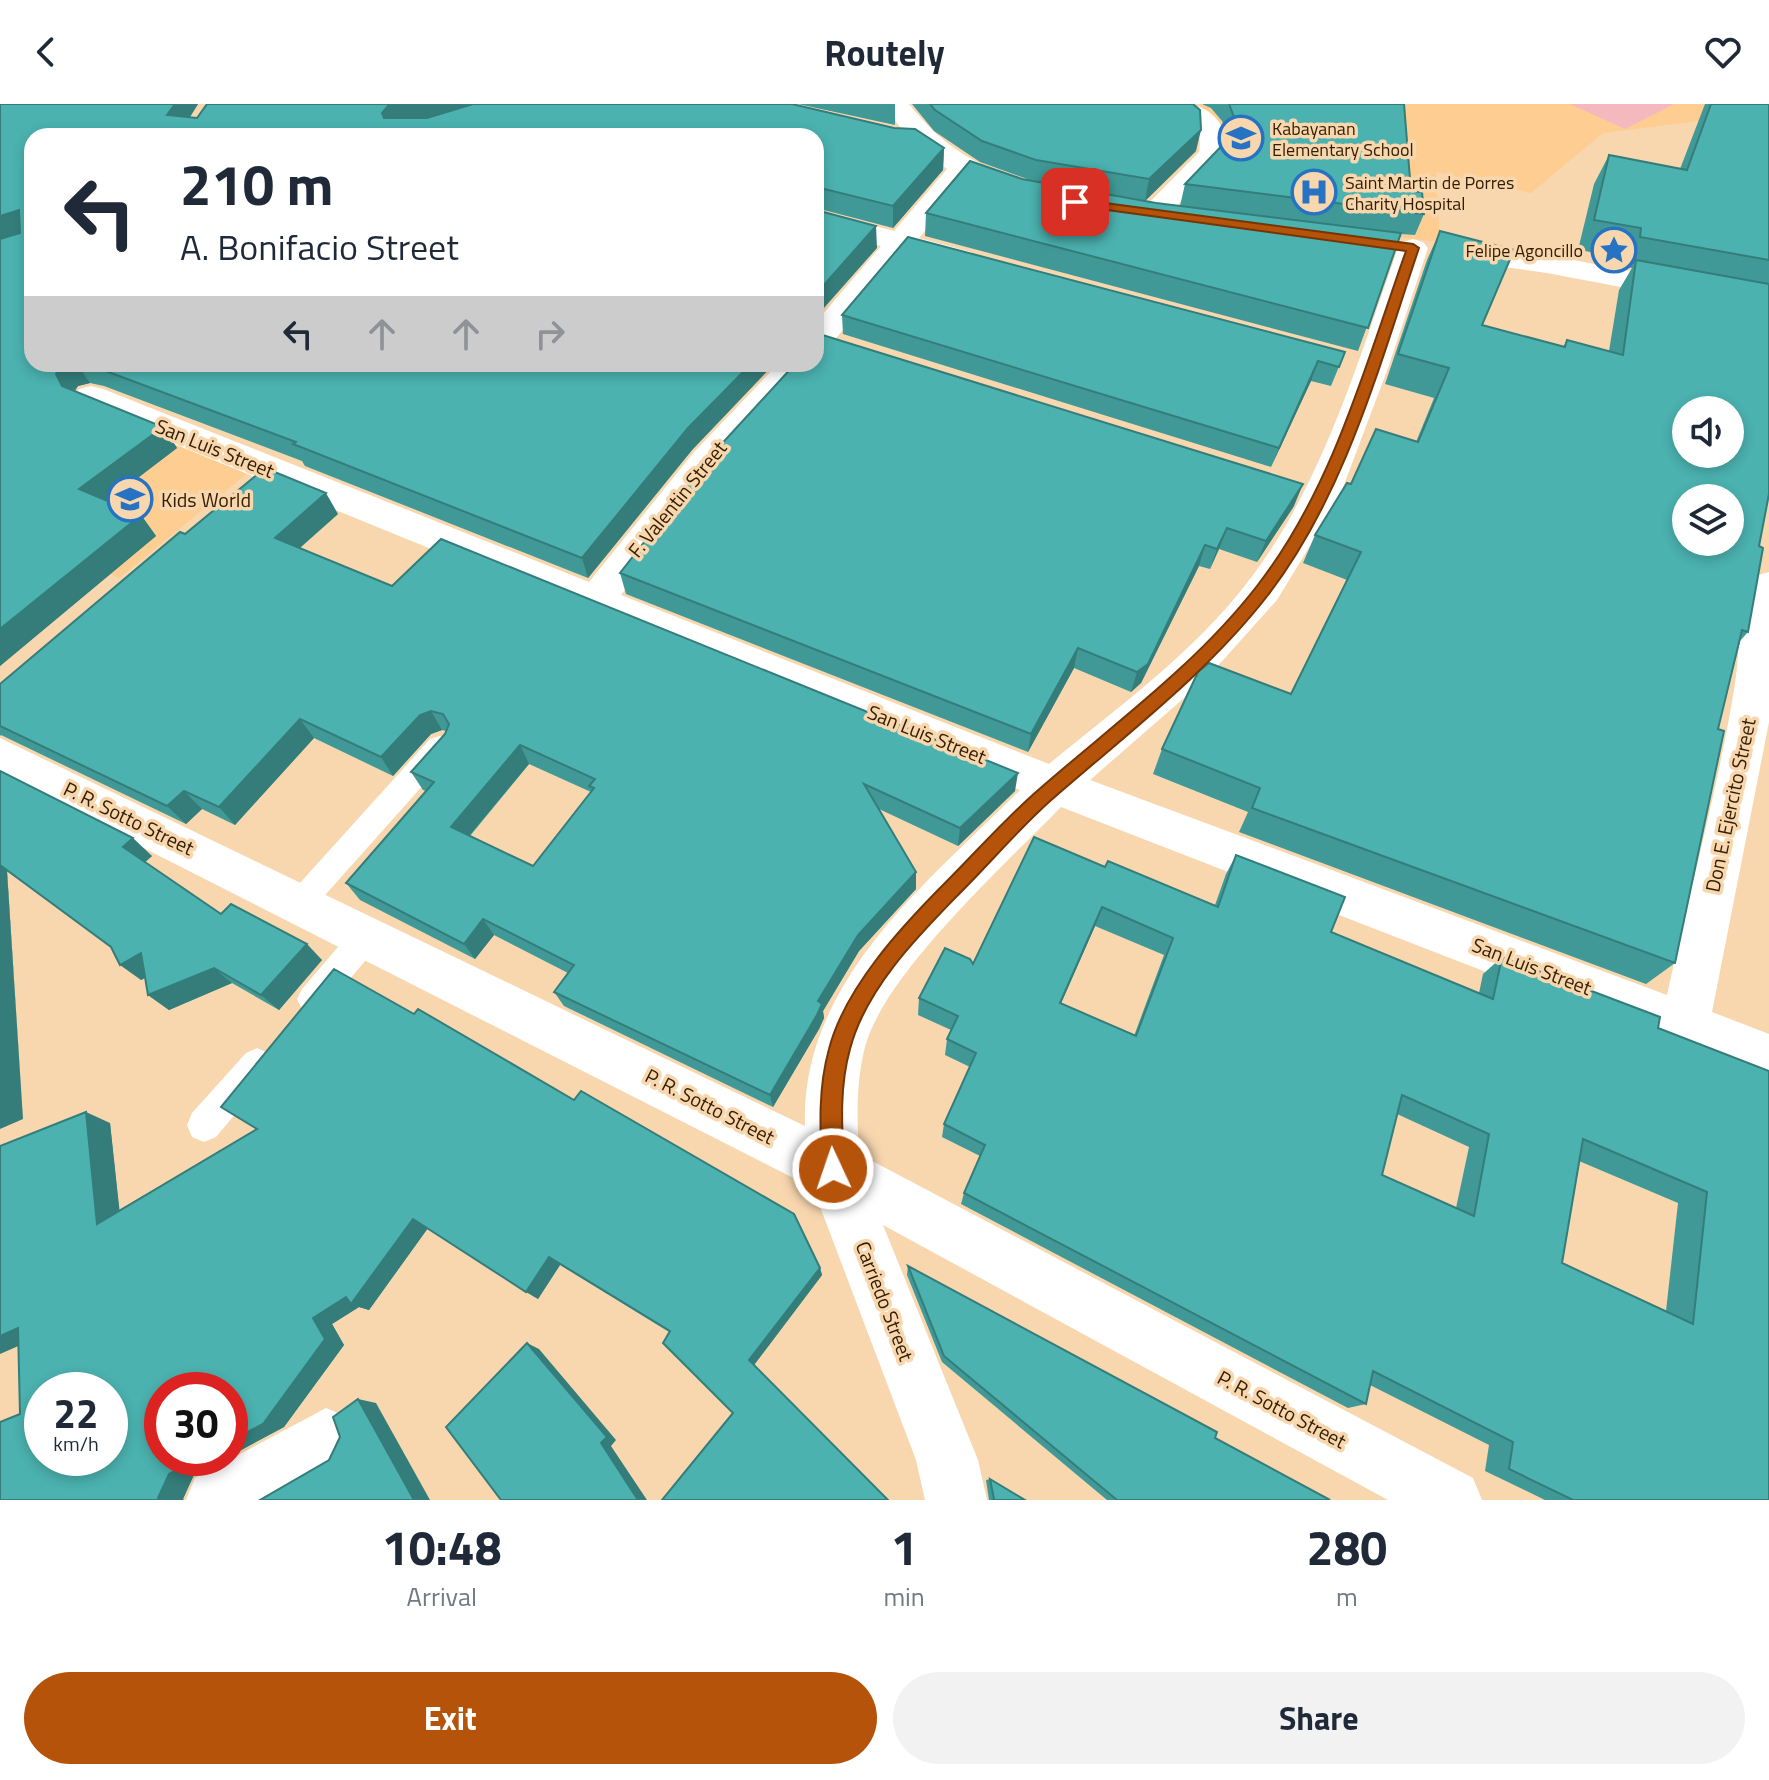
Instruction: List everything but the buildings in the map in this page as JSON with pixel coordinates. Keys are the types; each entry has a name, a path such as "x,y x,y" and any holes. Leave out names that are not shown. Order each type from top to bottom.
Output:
{"street":[{"path":"895,104 909,138 963,168 1021,191 1048,197"},
{"path":"1152,214 1212,154 1216,141 1211,128 1182,104"},
{"name":"F. Valentin Street","path":"824,340 898,241 963,168"},
{"path":"1121,209 1181,218"},
{"path":"824,221 990,266"},
{"name":"Carriedo Street","path":"956,1500 947,1460 833,1169 830,1107 839,1047 865,992 912,929 1054,785 1193,667 1263,590 1306,494 1399,246 1547,264 1769,306"},
{"name":"F. Valentin Street","path":"595,601 706,460 794,372"},
{"name":"San Luis Street","path":"91,397 253,479 595,601 1054,785 1769,1058"},
{"name":"Don E. Ejercito Street","path":"1685,1025 1755,689 1761,623 1769,586"},
{"name":"P. R. Sotto Street","path":"0,755 833,1169 1451,1500"},
{"path":"217,1500 326,1438"}],"lane":[{"path":"300,903 443,744"},
{"path":"204,1125 367,936"}],"shaded area":[{"path":"1199,104 1769,104 1732,117 1603,133 1531,193 1436,172 1440,242 1177,212 1221,151 1221,126"},
{"path":"1570,104 1674,104 1625,129"},
{"name":"Kids World","path":"141,427 249,472 119,578 7,526"}],"place":[{"name":"Kabayanan Elementary School","path":"1241,138"},
{"name":"Saint Martin de Porres Charity Hospital","path":"1314,192"},
{"name":"Felipe Agoncillo","path":"1614,250"},
{"name":"Kids World","path":"130,499"}],"route":[{"path":"833,1169 830,1107 839,1047 865,992 912,929 1039,800 1193,667 1263,590 1321,498 1372,368 1413,248 1075,202"}]}
